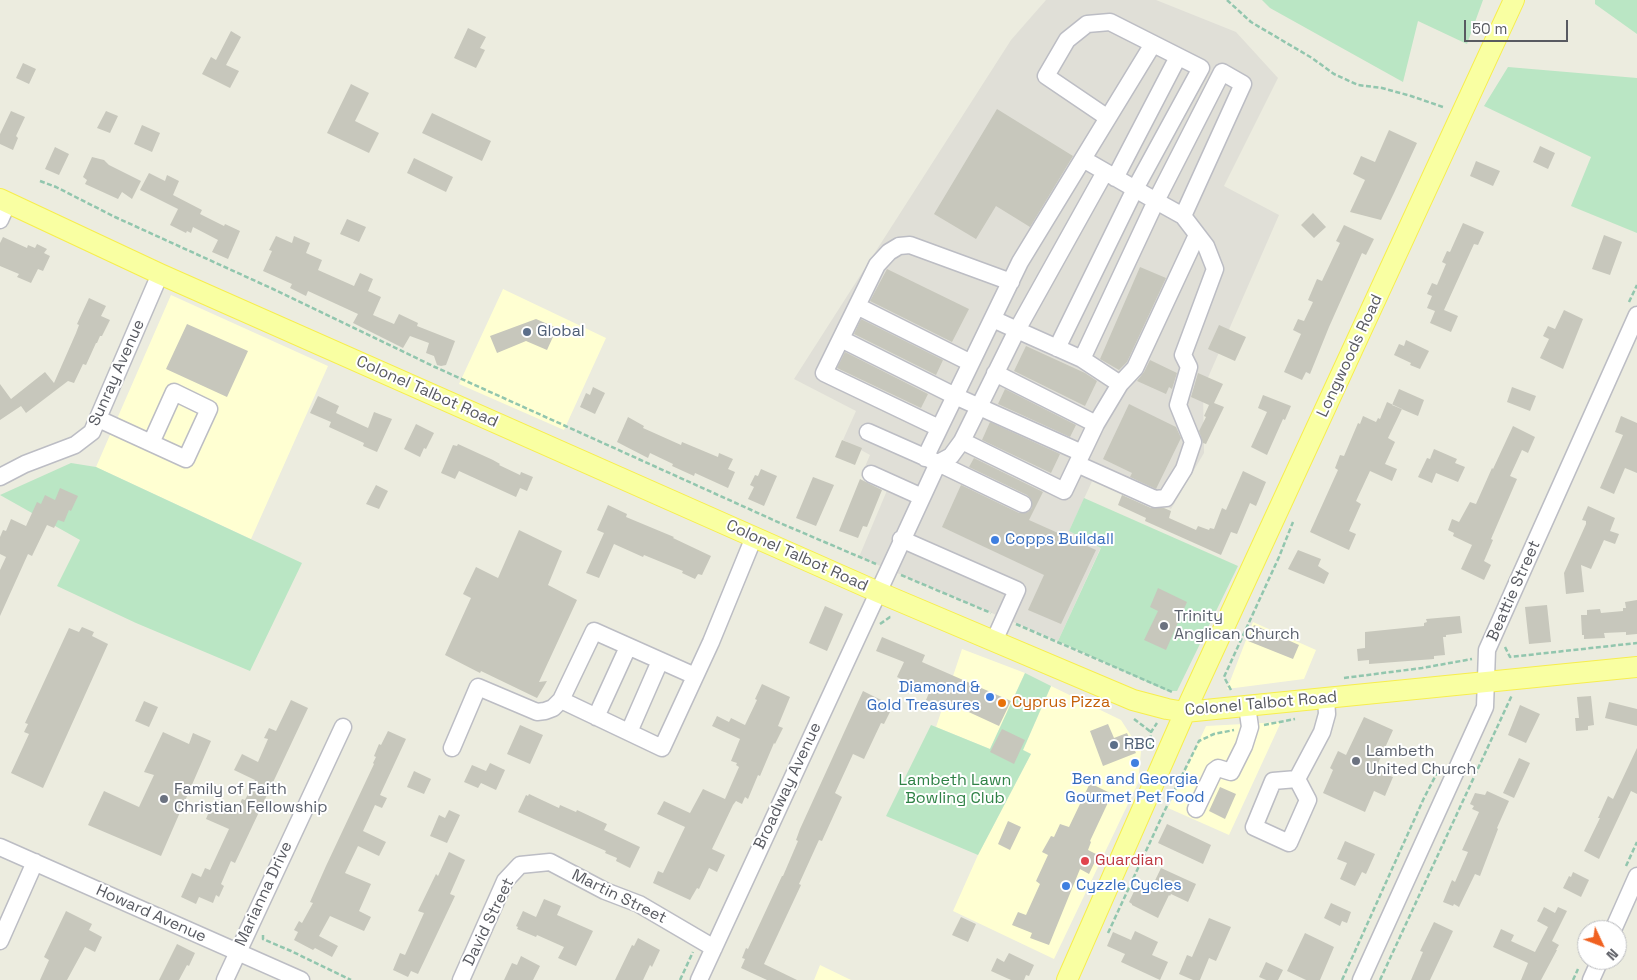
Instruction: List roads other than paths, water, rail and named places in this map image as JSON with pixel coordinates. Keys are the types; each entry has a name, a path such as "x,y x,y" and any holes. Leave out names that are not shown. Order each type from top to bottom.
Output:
{"main road":[{"name":"Longwoods Road","path":"1067,980 1182,703 1514,0"},
{"name":"Colonel Talbot Road","path":"3,207 160,274 878,592 1133,700 1167,710 1182,703 1247,706 1326,706 1486,682 1637,667"}],"street":[{"path":"1057,348 1135,189 1201,68 1110,22 1087,24 1067,40 1046,76 1108,118"},
{"name":"Broadway Avenue","path":"699,980 922,497 940,428 971,363 1020,262 1153,44"},
{"path":"931,460 951,456 962,441 1017,330 1178,57"},
{"path":"1082,359 1156,201 1222,72 1243,84 1183,216"},
{"path":"841,338 955,396 979,406 1155,499 1166,498 1184,468 1194,442 1178,405 1189,368 1183,355 1215,269 1206,246 1183,216 1083,159"},
{"path":"962,441 1064,492 1096,424 1120,384 1135,368 1197,235"},
{"path":"940,428 824,373 841,338 877,265 889,252 899,246 910,246 1011,282"},
{"name":"Sunray Avenue","path":"0,477 26,464 75,445 92,432 160,274"},
{"path":"857,306 971,363"},
{"name":"Beattie Street","path":"1361,980 1485,707 1487,650 1632,311"},
{"path":"993,318 1082,359 1120,384"},
{"path":"995,373 1096,424"},
{"path":"98,418 151,443"},
{"path":"868,432 1024,504"},
{"path":"871,474 922,497"},
{"path":"560,700 662,748 711,642 754,537"},
{"path":"901,540 1017,590 994,641"},
{"path":"452,748 478,687 537,712 545,712 553,708 560,700 594,631 694,676"},
{"path":"596,717 628,647"},
{"path":"628,732 660,661"},
{"path":"1196,809 1214,771 1218,768 1231,772 1244,746 1250,727 1247,706"},
{"path":"1297,779 1322,732 1326,706"},
{"name":"Marianna Drive","path":"225,980 343,727"},
{"name":"Howard Avenue","path":"0,847 301,980"},
{"path":"0,941 35,862"},
{"name":"Martin Street","path":"520,865 550,862 605,891 639,904 714,948"},
{"name":"David Street","path":"461,980 505,882 520,865"},
{"path":"1617,920 1637,876"}],"place":[{"name":"Global","path":"527,332"},
{"name":"Copps Buildall","path":"995,540"},
{"name":"Trinity Anglican Church","path":"1164,626"},
{"name":"Diamond & Gold Treasures","path":"990,697"},
{"name":"Cyprus Pizza","path":"1002,703"},
{"name":"RBC","path":"1114,745"},
{"name":"Lambeth United Church","path":"1356,761"},
{"name":"Ben and Georgia Gourmet Pet Food","path":"1135,763"},
{"name":"Family of Faith Christian Fellowship","path":"164,799"},
{"name":"Guardian","path":"1085,861"},
{"name":"Cyzzle Cycles","path":"1066,886"}],"park label":[{"name":"Lambeth Lawn Bowling Club","path":"955,790"}]}
